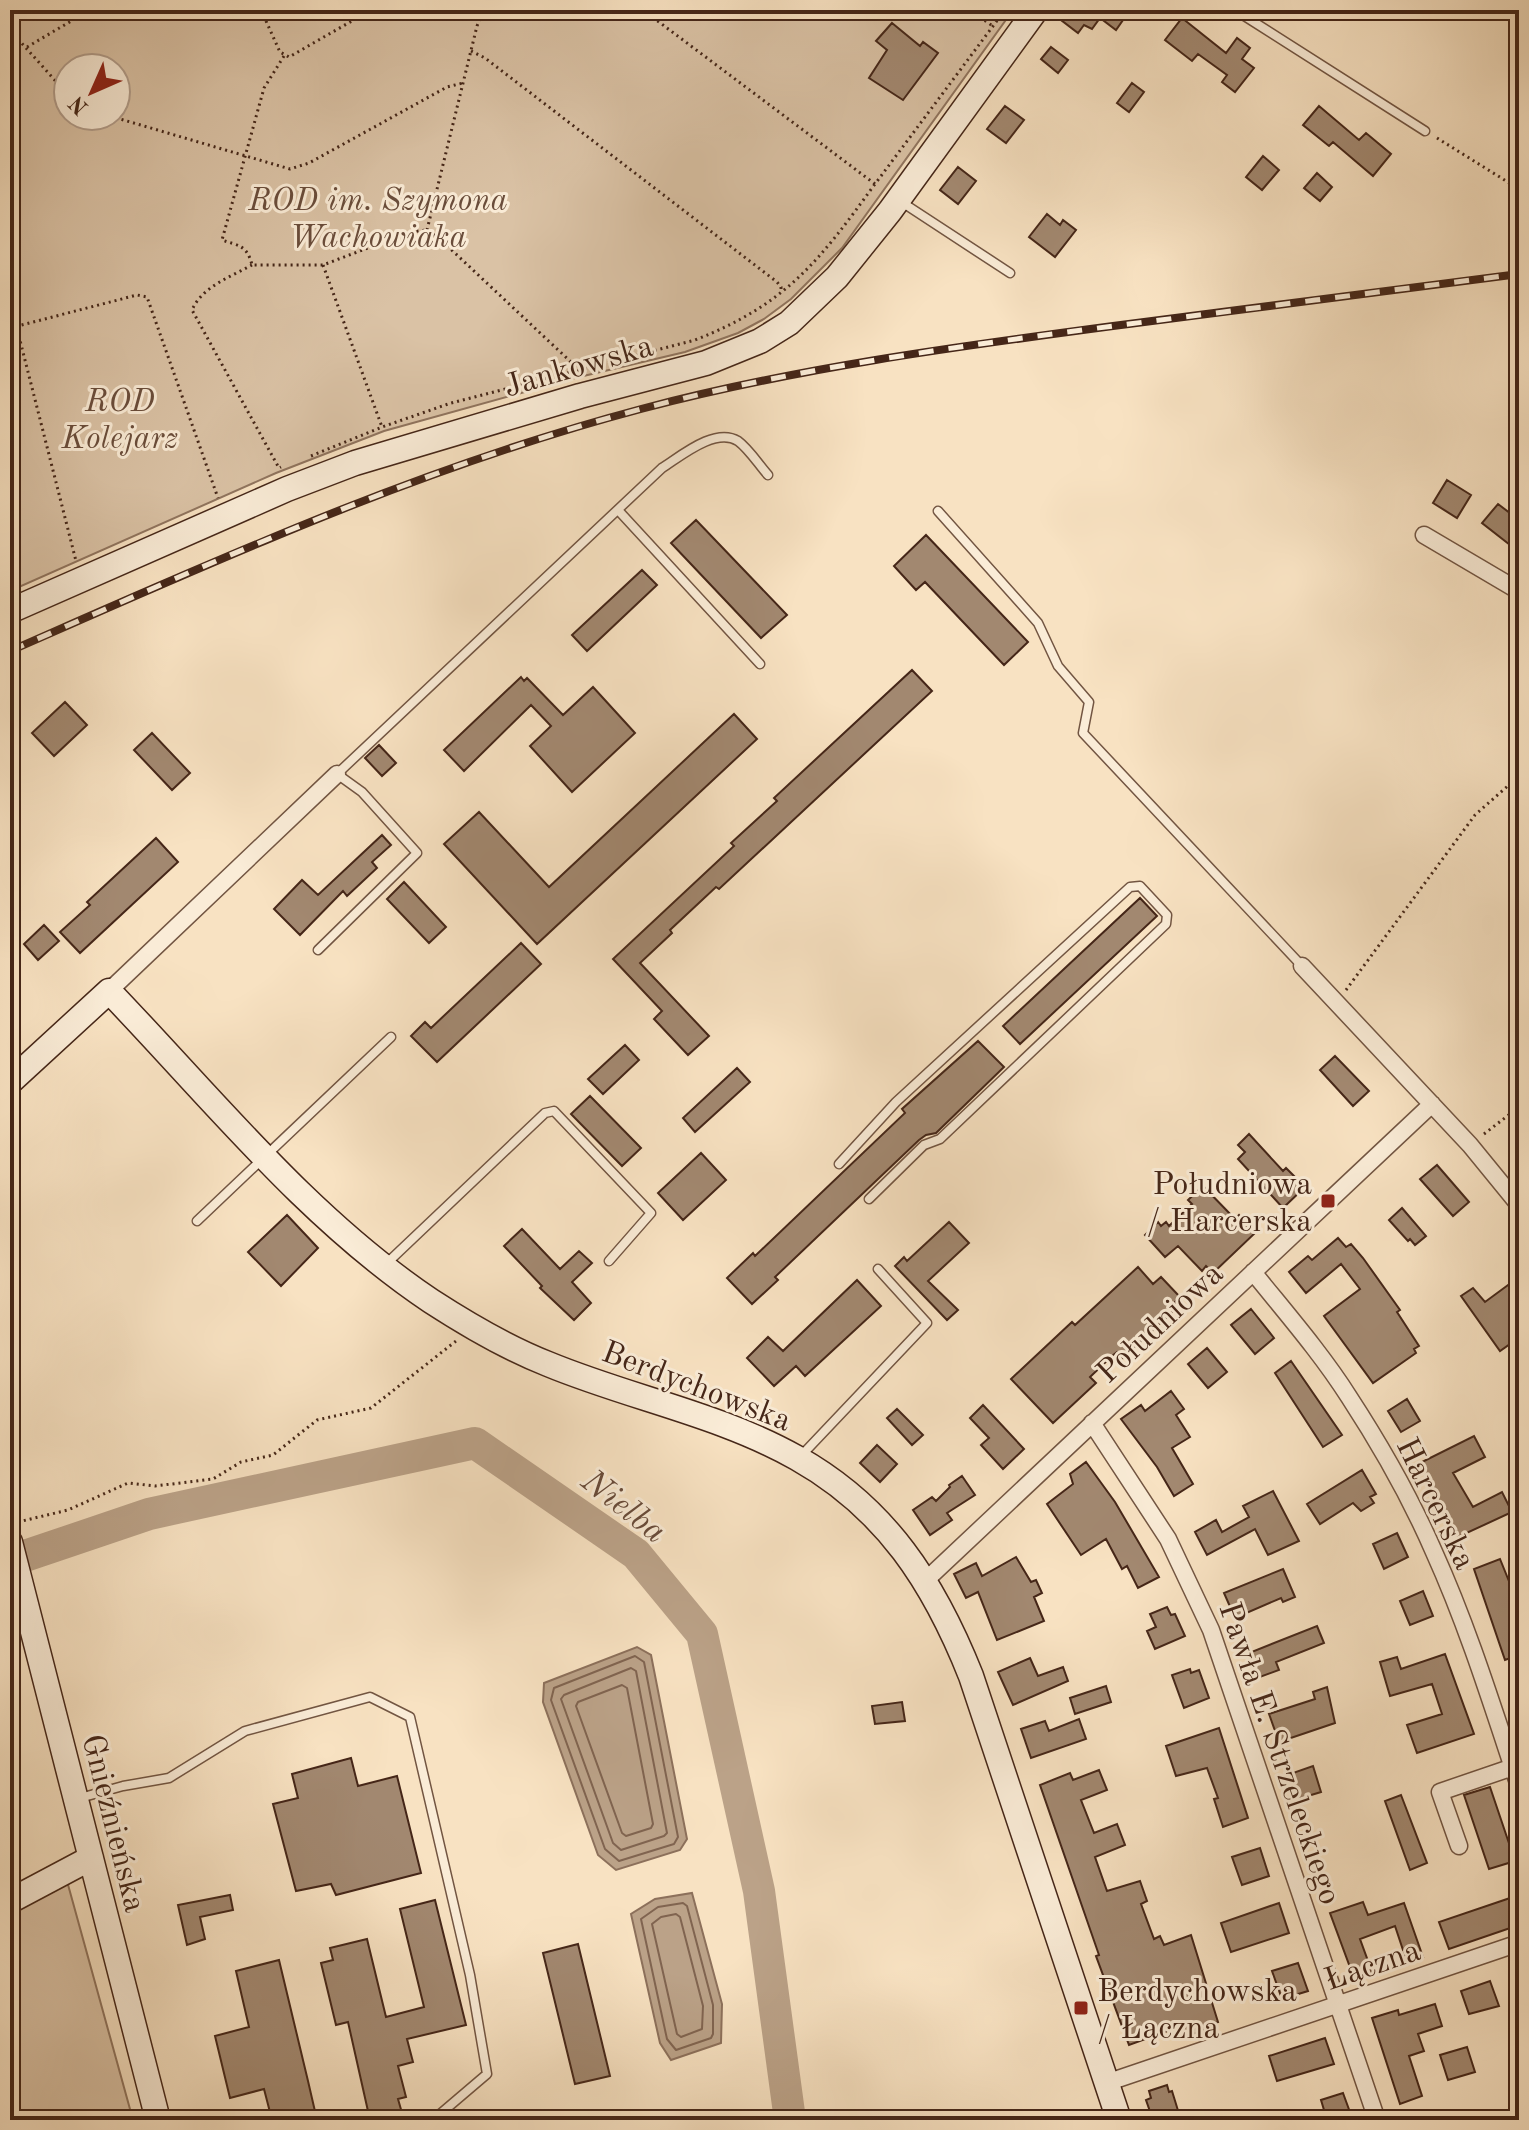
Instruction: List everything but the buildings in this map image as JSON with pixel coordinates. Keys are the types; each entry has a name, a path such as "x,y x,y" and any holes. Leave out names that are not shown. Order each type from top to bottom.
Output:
{"street":[{"name":"Jankowska","path":"10,611 355,463 580,396 706,363 760,341 789,323 814,301 860,249 1036,10"},
{"path":"1424,535 1519,591"},
{"path":"10,1082 337,774"},
{"path":"1302,966 1470,1145 1519,1205"},
{"name":"Berdychowska","path":"109,991 317,1209 383,1267 474,1327 550,1365 721,1424 798,1458 870,1513 925,1581 950,1625 971,1676 1119,2120"},
{"name":"Południowa","path":"925,1581 1432,1104"},
{"name":"Harcerska","path":"1253,1272 1315,1348 1349,1396 1387,1459 1434,1550 1458,1608 1519,1786"},
{"name":"Pawła E. Strzeleckiego","path":"1092,1423 1168,1539 1211,1630 1377,2120"},
{"name":"Gnieźnieńska","path":"10,1542 158,2120"},
{"path":"1459,1846 1440,1792 1513,1767"},
{"path":"10,1901 91,1858"},
{"name":"Łączna","path":"1106,2083 1519,1943"}],"lane":[{"path":"1235,10 1425,131"},
{"path":"898,199 1010,273"},
{"path":"318,950 417,853 362,792 337,774 662,468 714,438 728,437 739,442 768,475"},
{"path":"618,510 760,664"},
{"path":"938,511 1038,623 1058,666 1089,702 1083,733 1302,966"},
{"path":"839,1164 896,1102 1130,887 1140,886 1167,915 1166,924 940,1139 924,1145 869,1199"},
{"path":"197,1221 391,1037"},
{"path":"383,1267 545,1113 554,1111 651,1213 609,1261"},
{"path":"798,1458 927,1323 878,1269"},
{"path":"76,1799 169,1778 245,1731 370,1697 410,1717 470,1975 487,2074 433,2120"}],"path":[{"path":"27,47 90,10"},
{"path":"261,10 284,56"},
{"path":"284,56 293,56 371,10"},
{"path":"427,230 484,10"},
{"path":"643,10 875,184"},
{"path":"970,10 1013,41"},
{"path":"308,457 451,403 695,340 730,326 781,294 801,277 835,238 1005,10"},
{"path":"10,30 52,76"},
{"path":"471,51 485,58 777,282 781,294"},
{"path":"252,265 249,253 243,248 222,240 264,88 284,56"},
{"path":"132,123 290,169 447,87 463,83"},
{"path":"1425,131 1519,189"},
{"path":"294,463 279,468 192,310 205,291 252,265 323,265 410,232 427,230 578,371"},
{"path":"323,265 382,427"},
{"path":"10,328 137,295 147,297 225,517"},
{"path":"10,301 81,580"},
{"path":"578,371 575,378 580,396"},
{"path":"1337,1003 1475,815 1519,776"},
{"path":"1470,1145 1519,1107"},
{"path":"10,1523 68,1510 128,1483 155,1486 213,1479 241,1462 273,1455 317,1420 371,1408 474,1327"}],"green space":[{"name":"ROD im. Szymona Wachowiaka","path":"10,10 1013,10 842,248 791,299 764,319 738,333 685,352 575,378 384,431 276,473 10,591"},
{"path":"67,1881 133,2120 10,2120 10,1911"}],"water":[{"path":"637,1647 651,1655 687,1839 680,1850 616,1870 598,1855 543,1702 544,1683"},
{"path":"692,1893 722,2004 721,2043 671,2060 660,2043 631,1914 655,1899"}],"waterway":[{"name":"Nielba","path":"10,1561 149,1514 475,1443 636,1554 702,1634 759,1891 790,2120"}],"railway":[{"path":"10,651 243,550 400,487 479,458 641,409 817,370 935,351 1519,274"}],"place":[{"name":"Południowa / Harcerska","path":"1328,1201"},
{"name":"Berdychowska / Łączna","path":"1081,2008"}],"park label":[{"name":"ROD Kolejarz","path":"120,418"}]}
